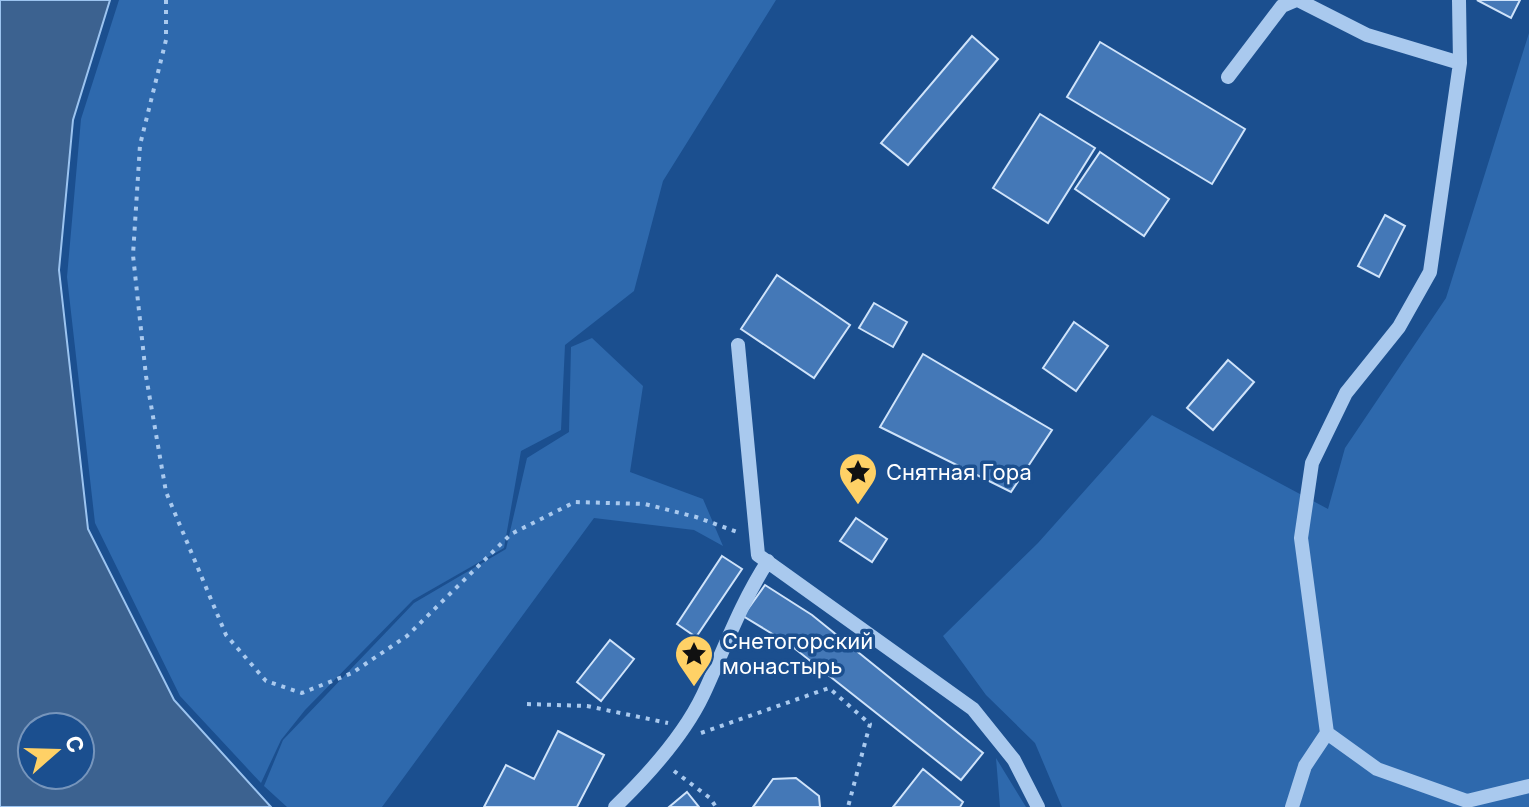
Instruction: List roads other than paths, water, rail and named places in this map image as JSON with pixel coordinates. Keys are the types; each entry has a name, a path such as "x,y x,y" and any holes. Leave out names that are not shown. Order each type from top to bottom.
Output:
{"street":[{"path":"1228,77 1282,6 1297,0 1367,35 1460,63"},
{"path":"1292,807 1305,766 1327,733 1301,538 1312,463 1346,393 1399,327 1430,272 1460,63 1459,0"},
{"path":"738,345 758,555 973,709 1014,760 1038,807"},
{"path":"615,807 659,760 701,699 745,595 768,561"},
{"path":"1327,733 1377,769 1467,805 1529,786"}],"place":[{"name":"Снятная Гора","path":"858,506"},
{"name":"Снетогорский монастырь","path":"694,688"}]}
